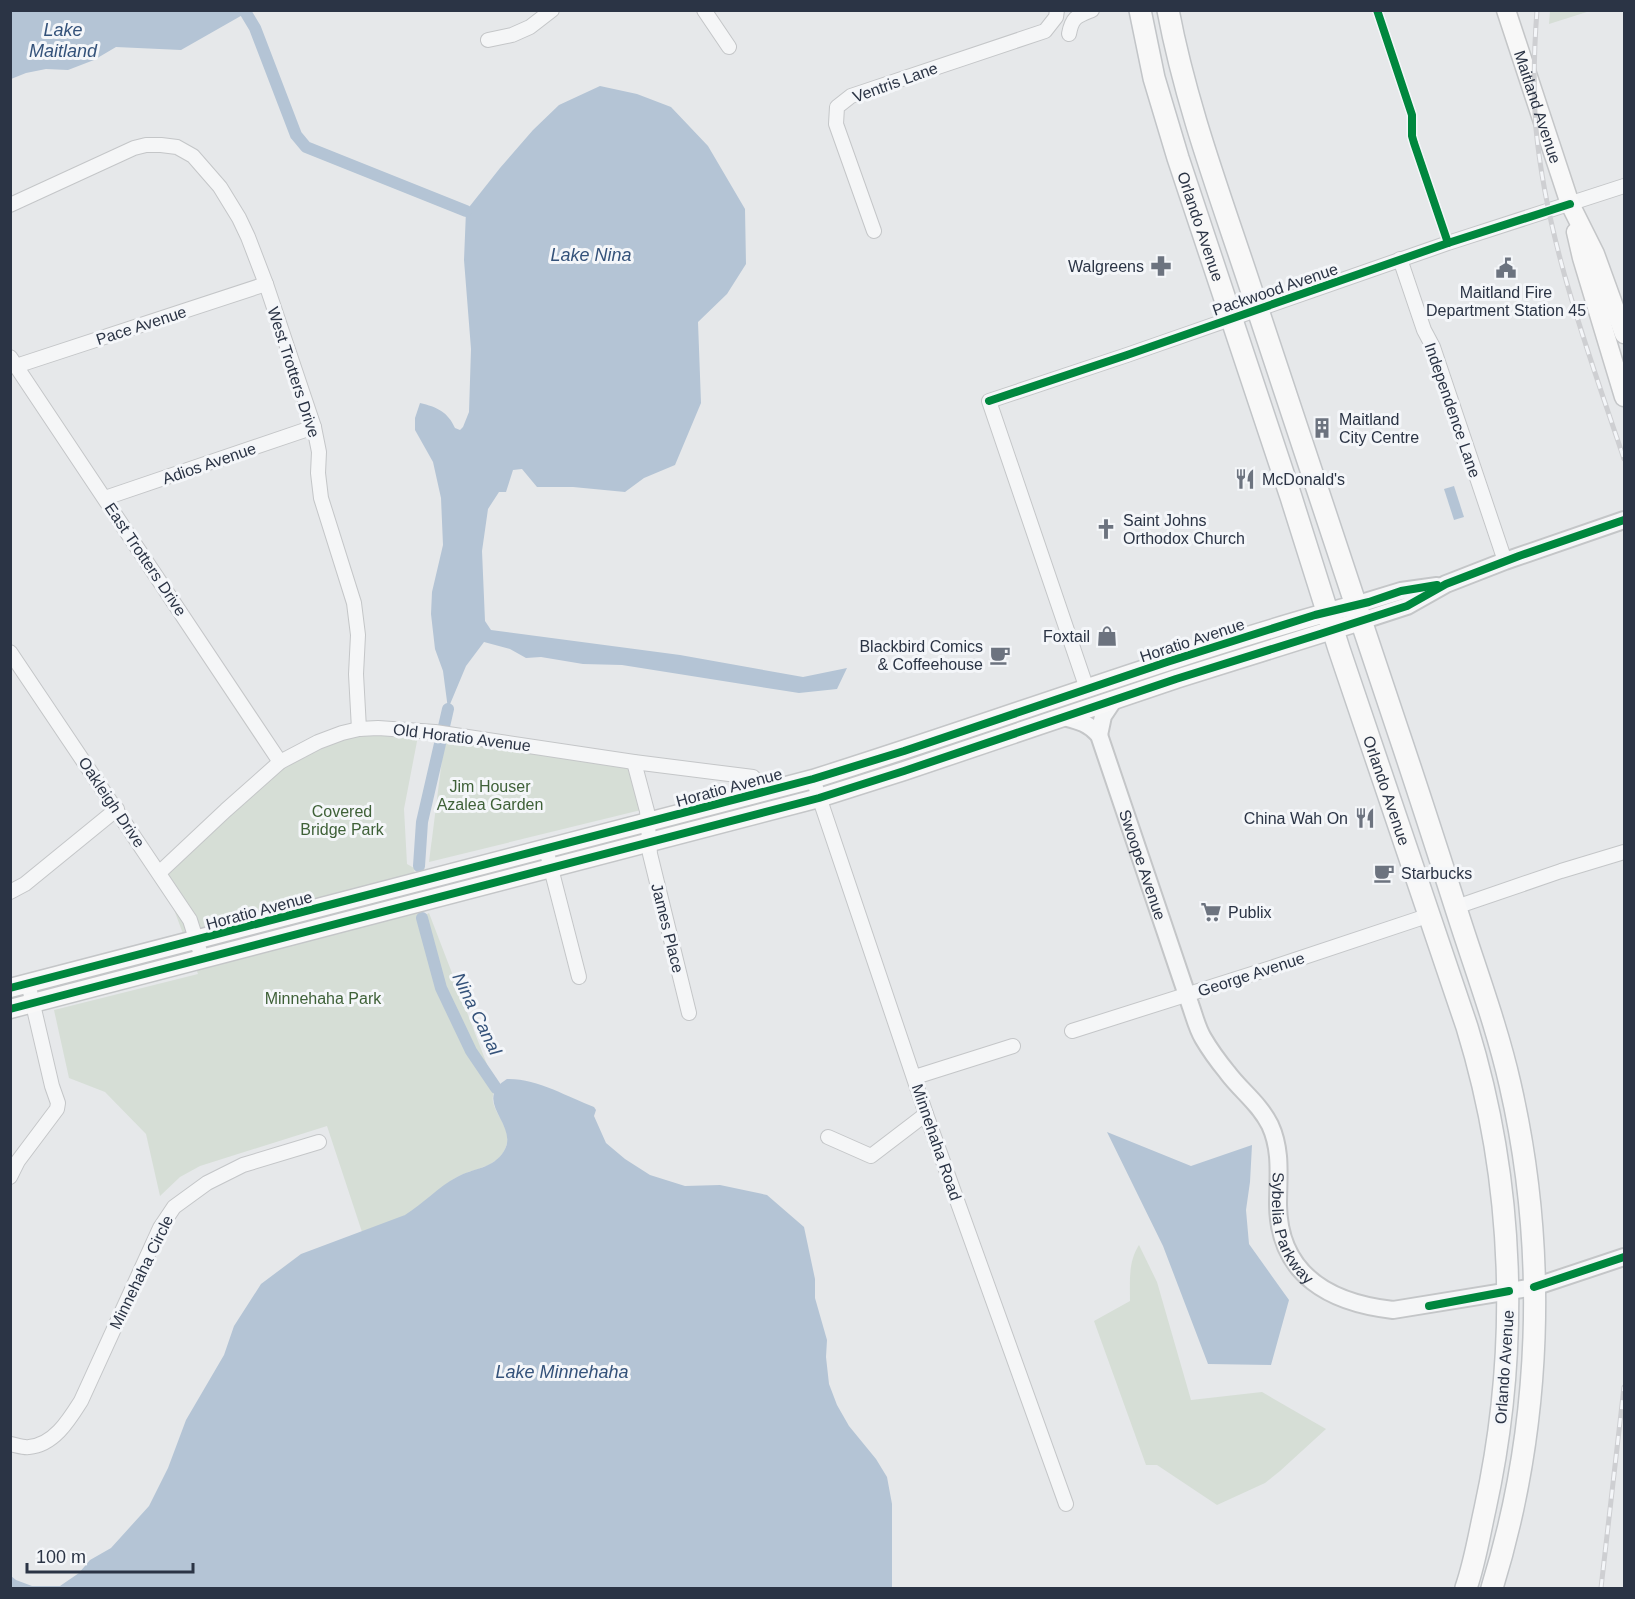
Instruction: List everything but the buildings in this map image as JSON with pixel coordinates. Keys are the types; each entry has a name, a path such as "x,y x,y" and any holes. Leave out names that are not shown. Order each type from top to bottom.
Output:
{"main road":[{"name":"Orlando Avenue","path":"1140,10 1147,48 1166,119 1398,825 1467,1027 1484,1088 1498,1162 1509,1291 1506,1367 1500,1430 1476,1553 1466,1588"},
{"name":"Orlando Avenue","path":"1168,10 1191,109 1456,907 1502,1052 1515,1108 1528,1193 1534,1287 1534,1343 1528,1420 1510,1523 1492,1588"},
{"name":"Maitland Avenue","path":"1506,10 1570,204 1582,258 1619,365 1624,398"},
{"name":"Maitland Avenue","path":"1570,204 1594,254 1624,334"},
{"name":"Horatio Avenue","path":"19,986 813,779 904,751 1080,691 1358,613"},
{"name":"Horatio Avenue","path":"10,1009 819,798 1113,701 1331,621"},
{"path":"1064,717 1082,702 1086,695 1080,691"}],"street":[{"path":"488,40 512,35 530,27 552,10"},
{"path":"704,10 729,47"},
{"name":"Ventris Lane","path":"874,231 836,124 837,106 851,96 1045,32 1056,17 1057,10"},
{"path":"1069,34 1071,25 1077,16 1092,10"},
{"name":"West Trotters Drive","path":"10,205 134,148 146,145 177,147 193,156 220,187 248,237 314,427 319,452 318,473 321,498 354,603 358,635 356,674 359,729"},
{"name":"Packwood Avenue","path":"1080,691 1075,651 989,401 1400,259 1624,186"},
{"name":"Independence Lane","path":"1400,259 1424,330 1433,347 1505,561"},
{"name":"Pace Avenue","path":"14,361 266,284"},
{"name":"East Trotters Drive","path":"14,361 280,762"},
{"name":"Adios Avenue","path":"105,498 314,427"},
{"name":"Horatio Avenue","path":"1358,613 1407,606 1446,584 1624,520"},
{"name":"Oakleigh Drive","path":"10,652 160,872 190,920 202,958"},
{"path":"1064,717 1084,722 1099,735 1103,716 1113,701"},
{"name":"Old Horatio Avenue","path":"160,872 280,762 318,742 359,729 378,728 472,736 634,762 753,777"},
{"name":"Swoope Avenue","path":"1099,735 1186,995"},
{"path":"634,762 647,811 650,843"},
{"name":"Minnehaha Road","path":"813,779 926,1114 1066,1504"},
{"path":"10,892 25,884 117,809"},
{"name":"James Place","path":"650,843 650,854 689,1013"},
{"path":"546,849 579,977"},
{"path":"1456,907 1624,852"},
{"name":"George Avenue","path":"1072,1031 1430,915"},
{"path":"10,1177 14,1162 57,1109 58,1103 33,1003 19,986"},
{"name":"Sybelia Parkway","path":"1186,995 1202,1037 1227,1073 1264,1112 1275,1136 1280,1162 1278,1207 1281,1231 1294,1263 1305,1276 1329,1293 1370,1307 1393,1310 1429,1306 1534,1287 1624,1257"},
{"path":"915,1077 1013,1046"},
{"path":"828,1137 871,1156 926,1114"},
{"name":"Minnehaha Circle","path":"10,1444 29,1447 43,1443 67,1423 81,1401 160,1227 174,1207 207,1183 243,1165 319,1142"}],"green space":[{"path":"1550,10 1590,11 1549,24"},
{"name":"Minnehaha Park","path":"419,731 404,809 407,864 414,868 422,917 429,913 496,1088 493,1095 494,1107 507,1137 504,1151 487,1166 452,1180 407,1214 362,1232 327,1126 200,1166 180,1177 160,1196 146,1134 105,1092 69,1078 54,1010 198,974 160,872 268,772 342,733"},
{"name":"Jim Houser Azalea Garden","path":"445,736 629,765 641,810 429,862"},
{"path":"1139,1245 1157,1282 1191,1400 1262,1392 1326,1429 1265,1483 1217,1505 1157,1465 1146,1465 1094,1321 1130,1301 1131,1265"}],"water":[{"name":"Lake Maitland","path":"11,10 246,10 246,13 181,50 116,47 94,60 68,70 46,69 11,79"},
{"name":"Lake Nina","path":"600,86 637,94 671,107 708,146 745,209 746,264 727,294 698,322 701,403 675,465 644,478 625,492 573,487 537,487 522,469 513,470 506,492 499,492 488,509 482,551 485,621 491,630 680,655 803,677 847,668 837,689 799,693 622,665 583,664 541,657 526,658 510,649 484,642 466,666 448,709 443,671 435,649 431,614 432,592 443,545 441,498 433,462 415,430 415,418 420,403 437,408 449,418 455,428 460,430 469,412 471,349 464,260 466,211 533,130 559,105"},
{"path":"1454,486 1464,517 1454,520 1444,489"},
{"name":"Lake Minnehaha","path":"507,1079 540,1085 594,1107 596,1110 594,1116 606,1143 650,1175 685,1186 720,1185 767,1195 804,1227 815,1279 815,1298 827,1340 829,1384 837,1405 849,1426 876,1459 887,1477 892,1504 892,1588 11,1588 11,1576 32,1586 60,1586 79,1573 90,1560 111,1548 149,1506 168,1468 186,1420 224,1355 234,1326 261,1284 301,1254 405,1215 450,1181 489,1165 499,1157 504,1151 507,1134 496,1110 494,1095 499,1085"},
{"path":"1107,1132 1191,1166 1252,1145 1246,1210 1249,1244 1289,1300 1271,1365 1208,1364 1163,1246"}],"waterway":[{"path":"246,13 255,28 296,135 306,147 466,211"},
{"name":"Nina Canal","path":"419,866 422,822 448,709"},
{"name":"Nina Canal","path":"422,918 441,988 471,1051 496,1088"}],"railway":[{"path":"1537,10 1534,70 1535,114 1541,171 1549,213 1583,337 1624,459"},
{"path":"1601,1588 1624,1387"}],"cycle path":[{"path":"1377,10 1412,115 1414,143 1448,243"},
{"path":"989,401 1448,243 1570,204"},
{"path":"10,1009 819,798 1176,679 1407,606 1446,584 1624,520"},
{"path":"10,988 813,779 1315,615 1369,602 1401,591 1437,585"},
{"path":"1534,1287 1624,1257"},
{"path":"1429,1306 1509,1291"}],"place":[{"name":"Walgreens","path":"1161,266"},
{"name":"Maitland Fire Department Station 45","path":"1506,268"},
{"name":"Maitland City Centre","path":"1322,428"},
{"name":"McDonald's","path":"1245,479"},
{"name":"Saint Johns Orthodox Church","path":"1106,529"},
{"name":"Foxtail","path":"1107,636"},
{"name":"Blackbird Comics & Coffeehouse","path":"1000,655"},
{"name":"China Wah On","path":"1365,818"},
{"name":"Starbucks","path":"1384,873"},
{"name":"Publix","path":"1211,912"}],"park label":[{"name":"Covered Bridge Park","path":"342,820"}]}
